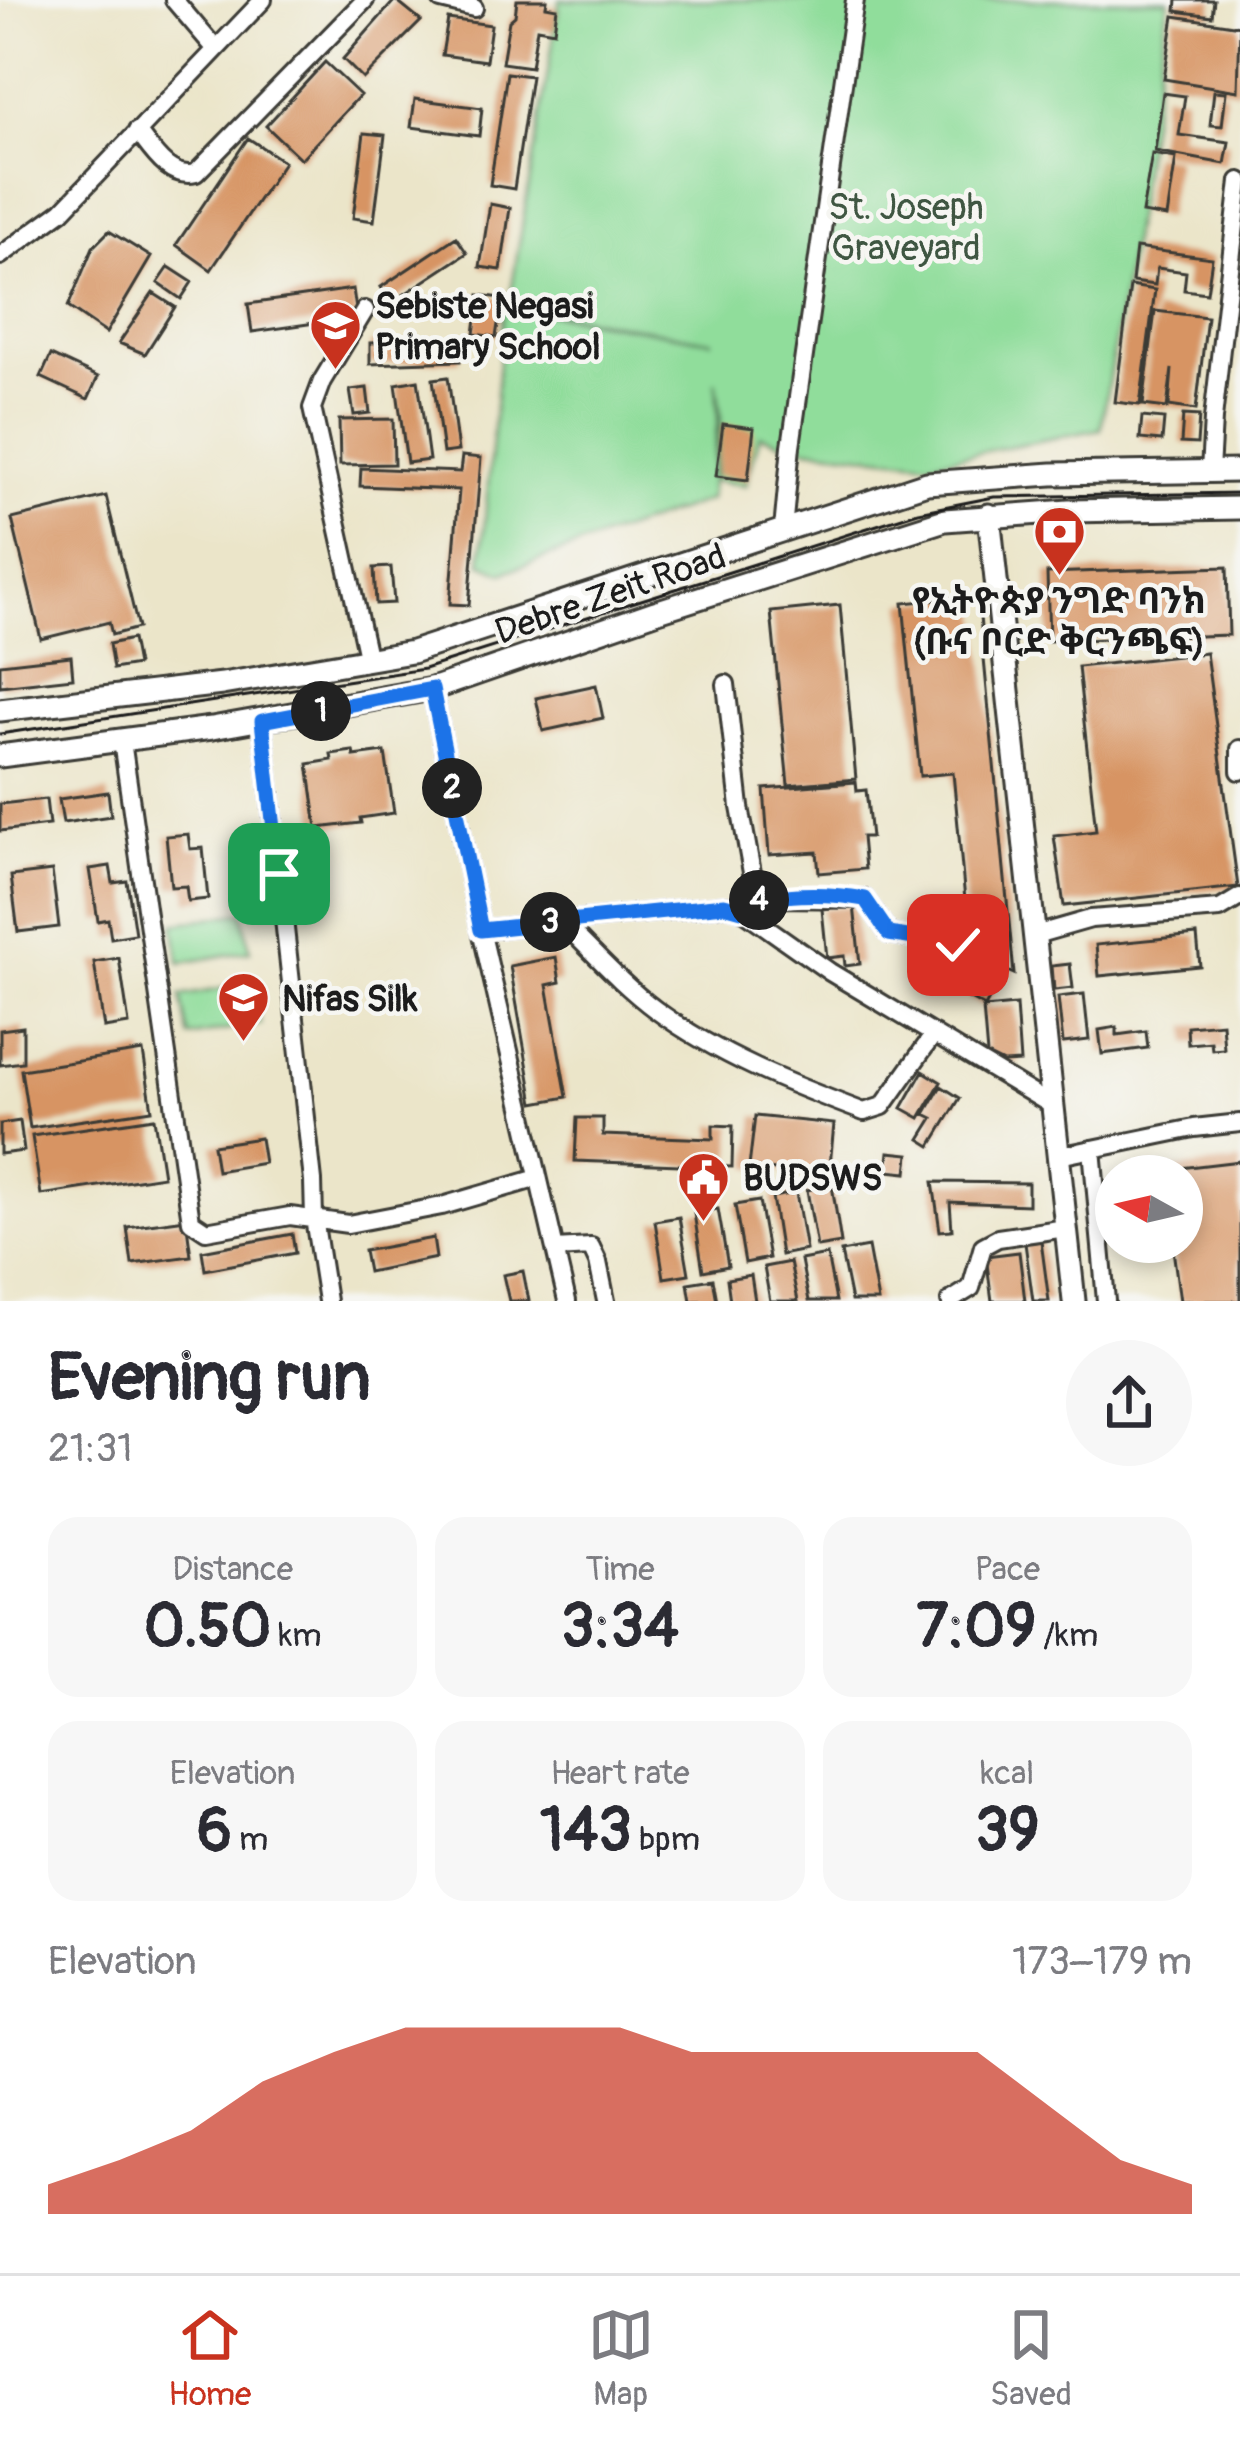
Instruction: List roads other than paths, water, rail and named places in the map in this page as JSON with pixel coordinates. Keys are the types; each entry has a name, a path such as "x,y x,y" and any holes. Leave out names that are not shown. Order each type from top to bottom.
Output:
{"main road":[{"name":"Debre Zeit Road","path":"0,710 368,662 465,637 927,482 1035,474 1240,471"},
{"name":"Debre Zeit Road","path":"0,756 262,721 432,689 907,530 988,515 1240,508"},
{"path":"988,515 1074,1301"}],"street":[{"path":"174,0 214,47"},
{"path":"137,131 173,170 185,176 196,173 365,0"},
{"path":"441,0 474,8"},
{"path":"782,530 855,0"},
{"path":"0,256 62,211 252,4"},
{"path":"1210,471 1240,182"},
{"path":"364,310 322,381 312,408 368,662"},
{"path":"726,684 750,905 830,972 1053,1106"},
{"path":"432,689 481,930 567,1301"},
{"path":"262,721 314,1181 314,1218 327,1301"},
{"path":"122,741 190,1221 206,1231 290,1216 348,1224 442,1206 538,1178"},
{"path":"1240,749 1240,771"},
{"path":"481,930 846,896 865,899 889,934 958,945"},
{"path":"1035,935 1091,919 1220,909 1240,897"},
{"path":"561,921 630,988 704,1041 783,1082 864,1112 883,1106 934,1034"},
{"path":"1059,1156 1240,1123"},
{"path":"1092,1149 1106,1301"},
{"path":"950,1301 971,1288 983,1246 998,1238 1066,1228"},
{"path":"555,1249 591,1247 606,1301"}],"tram line":[{"path":"0,734 424,669 918,512 994,497 1240,493"}],"place":[{"name":"Sebiste Negasi Primary School","path":"336,372"},
{"name":"የኢትዮጵያ ንግድ ባንክ (ቡና ቦርድ ቅርንጫፍ)","path":"1059,578"},
{"name":"Nifas Silk","path":"243,1044"},
{"name":"BUDSWS","path":"704,1223"}],"park label":[{"name":"St. Joseph Graveyard","path":"906,226"}]}
